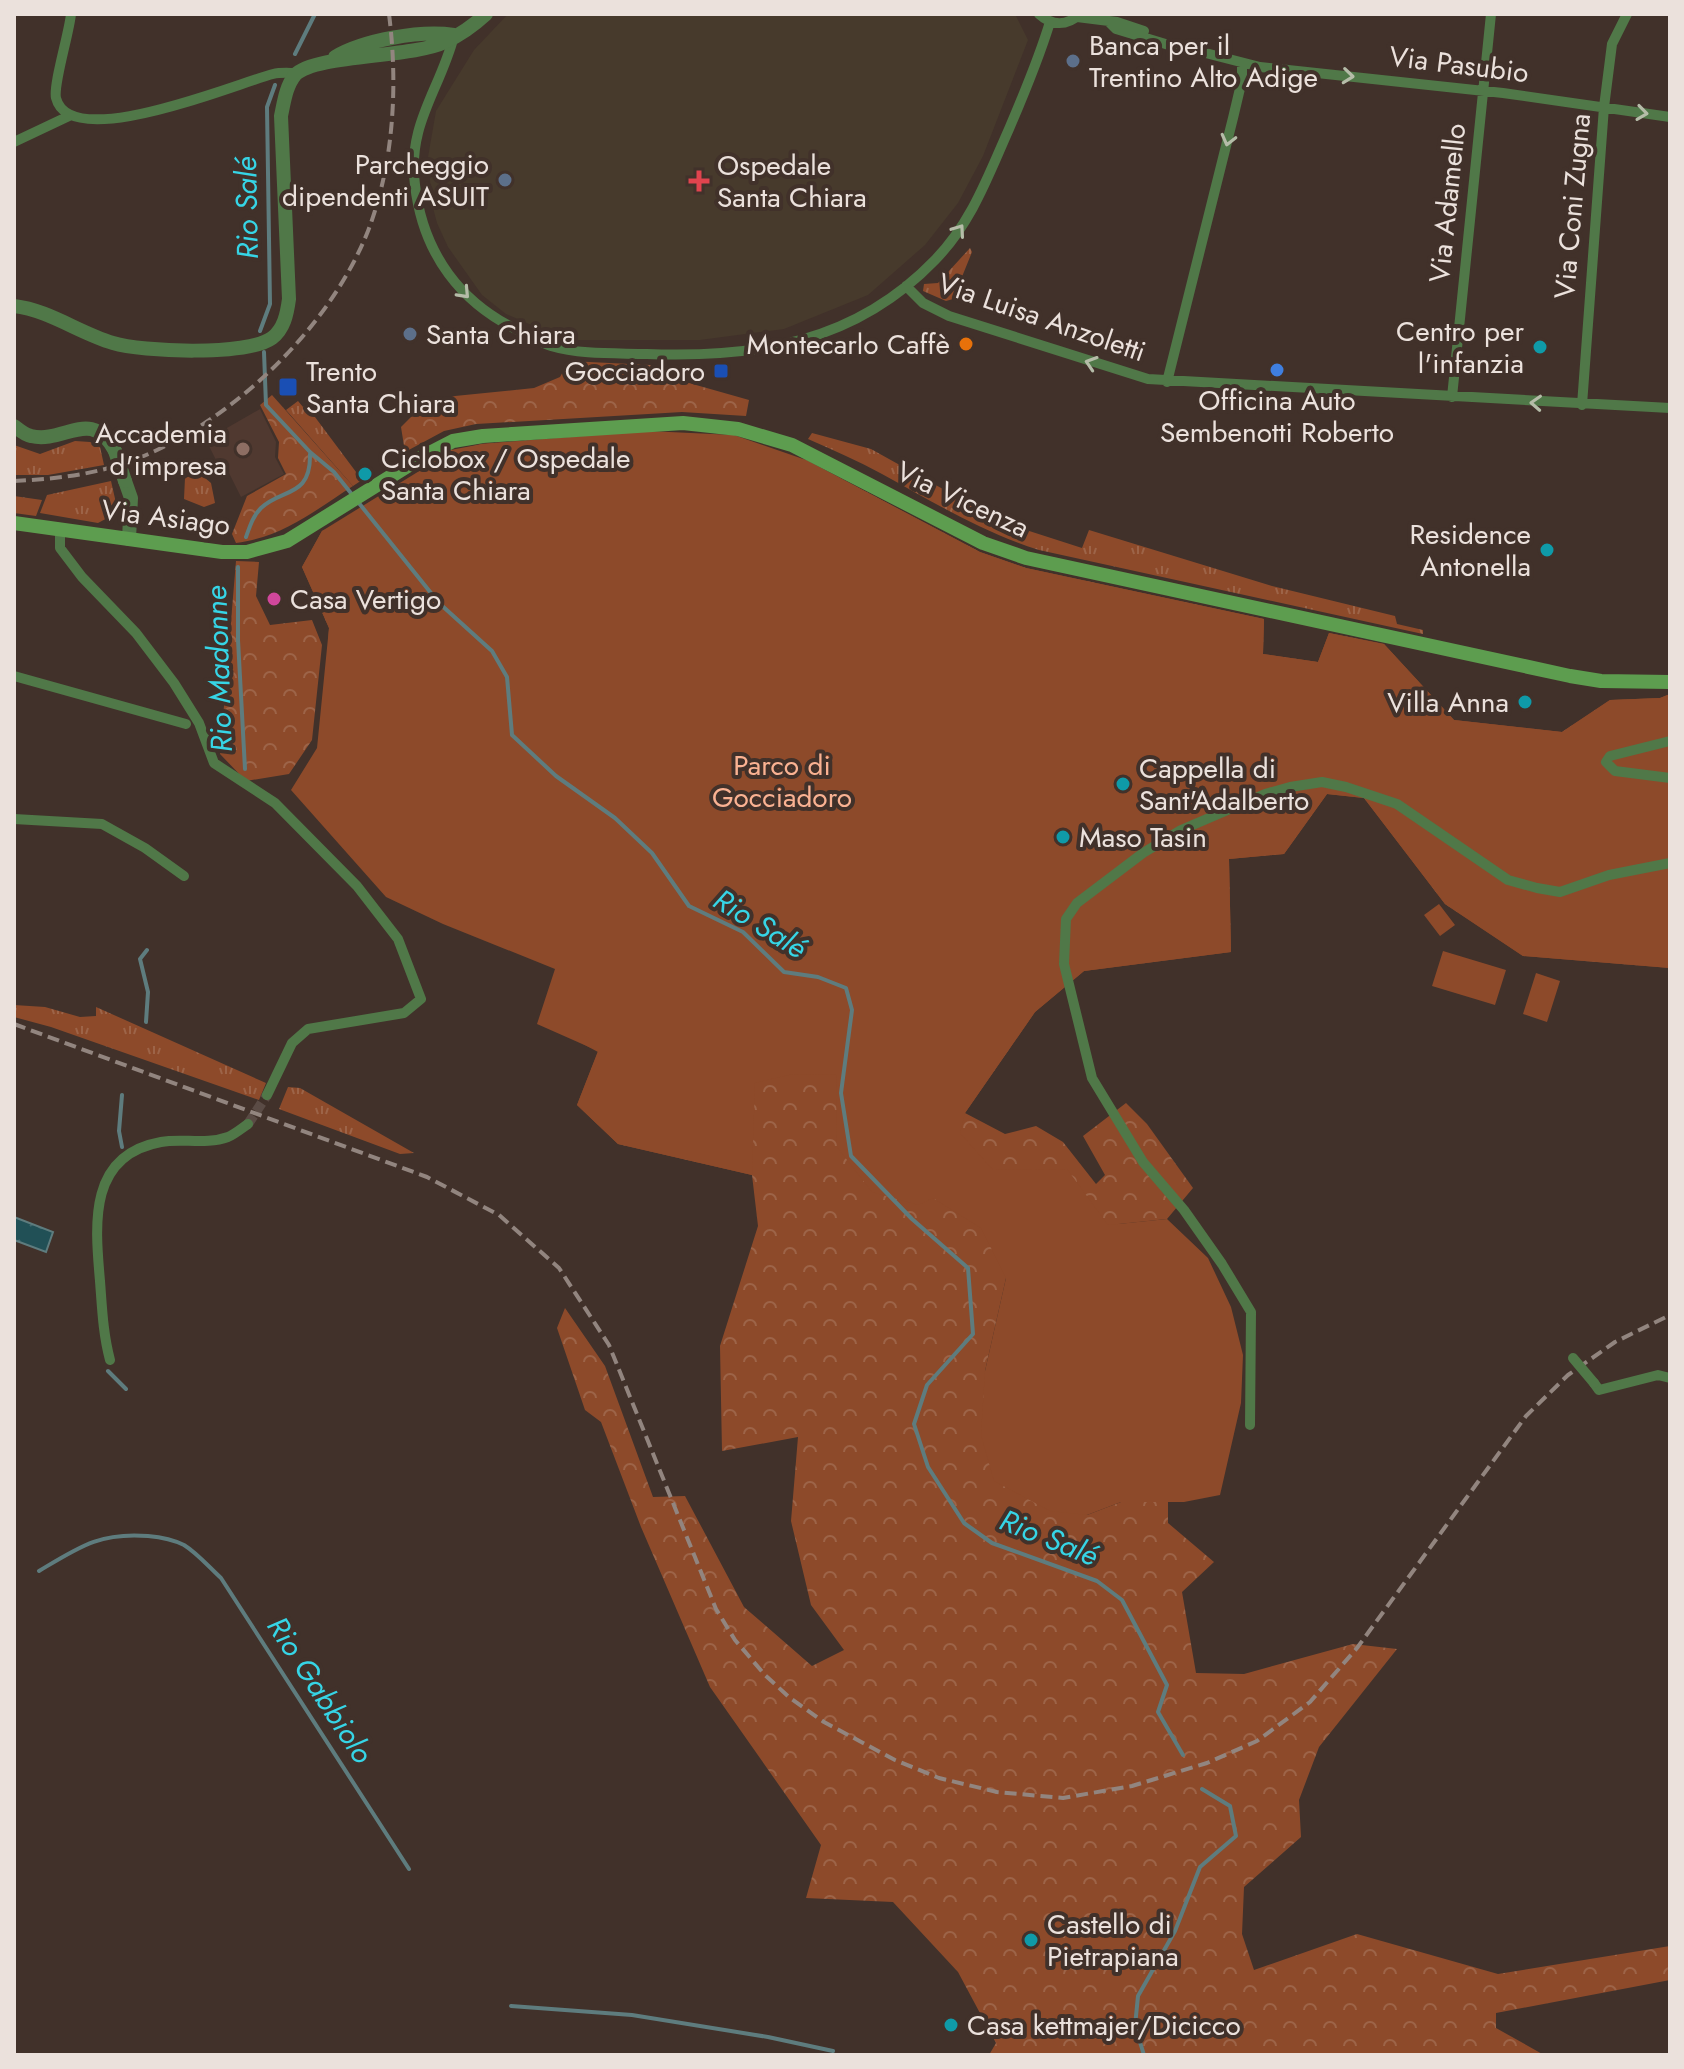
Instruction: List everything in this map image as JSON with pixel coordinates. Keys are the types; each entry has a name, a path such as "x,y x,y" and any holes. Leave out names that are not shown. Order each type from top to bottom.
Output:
{"main road":[{"name":"Via Vicenza","path":"347,503 453,441 483,436 666,424 738,429 809,452 983,543 1026,558 1570,676 1601,681 1670,682"},
{"name":"Via Asiago","path":"14,523 222,552 247,552 287,541 347,503"}],"street":[{"path":"71,14 55,89 56,99 69,116 82,120 143,113 273,74 297,73 344,52 380,41 442,33 455,35 486,14"},
{"path":"1039,14 1050,22 1060,24 1079,16"},
{"name":"Via Adamello","path":"1452,397 1491,14"},
{"name":"Via Coni Zugna","path":"1582,405 1604,107 1612,44 1627,14"},
{"name":"Via Pasubio","path":"1079,16 1110,23 1116,29 1182,49 1242,64 1482,90 1670,117"},
{"path":"455,35 450,56 428,100 416,141 415,186 424,227 442,266 468,298 503,325 547,345 588,351 691,355 746,353 782,346 851,322 906,286 935,260 956,236 981,196 1050,22"},
{"path":"1167,382 1236,106 1242,64"},
{"path":"14,306 41,312 111,343 142,350 183,351 268,341 281,328 289,299 281,116 288,87 297,73"},
{"path":"14,142 69,116"},
{"name":"Via Luisa Anzoletti","path":"906,286 923,303 949,316 1138,378 1670,408"},
{"path":"14,426 28,436 87,428 108,437 131,506 129,539"},
{"path":"60,529 60,548 82,577 136,633 174,683 199,723 214,763 275,803 357,886 398,939 408,962 421,999 404,1013 308,1029 292,1043 267,1095"},
{"path":"14,676 186,724"},
{"path":"1670,741 1610,756 1606,762 1615,771 1670,778"},
{"path":"1250,1425 1251,1312 1184,1210 1143,1162 1092,1078 1064,964 1066,919 1077,903 1143,853 1181,830 1265,794 1322,782 1397,804 1508,880 1537,888 1560,892 1609,875 1670,863"},
{"path":"14,819 102,824 145,848 184,876"},
{"path":"110,1360 105,1340 96,1240 97,1208 106,1180 117,1164 134,1149 162,1142 229,1137 248,1124"},
{"path":"1573,1358 1596,1386 1658,1375 1670,1378"}],"shaded area":[{"name":"Ospedale Santa Chiara","path":"508,14 1015,14 1028,40 983,156 958,203 925,245 868,295 784,329 700,340 572,340 506,314 482,295 448,247 432,204 428,157 436,111 474,50"},
{"name":"Accademia d'impresa","path":"260,409 276,442 275,457 284,474 241,497 227,469 221,470 206,440"}],"green space":[{"path":"970,248 972,252 953,299 946,301 923,291 924,284 938,283"},
{"path":"569,361 650,365 668,383 689,383 749,400 746,416 682,412 476,424 444,431 405,452 401,427 423,405 455,396 534,388 560,377"},
{"path":"272,395 353,486 283,529 236,543 232,534 247,496 286,474 278,458 279,442 260,405"},
{"path":"298,401 303,407 306,405 362,480 353,486 286,410"},
{"path":"648,431 806,460 980,552 1026,568 1264,619 1263,654 1318,662 1329,633 1384,644 1454,720 1562,732 1610,700 1660,698 1670,694 1670,968 1523,956 1445,904 1364,798 1327,794 1284,854 1229,859 1231,952 1084,971 1035,1012 965,1113 1005,1134 1036,1126 1063,1142 1096,1184 1105,1175 1083,1136 1126,1103 1147,1124 1193,1188 1167,1219 1119,1224 1006,1278 985,1371 1087,1515 1121,1502 1168,1501 1168,1523 1214,1562 1182,1592 1196,1673 1244,1674 1353,1644 1397,1649 1319,1747 1299,1800 1301,1837 1244,1887 1242,1934 1254,1970 1357,1934 1498,1974 1670,1946 1670,1980 1496,2013 1496,2028 1544,2055 989,2055 996,2043 958,1972 893,1902 806,1898 821,1845 710,1687 641,1527 601,1422 585,1410 557,1328 565,1308 605,1366 653,1497 685,1496 744,1607 812,1666 844,1650 811,1605 791,1521 798,1437 722,1451 720,1346 758,1226 752,1175 618,1144 577,1105 598,1052 574,1039 570,961 328,642 329,628 302,567 322,531 437,482 426,458 482,444"},
{"name":"Parco di Gocciadoro","path":"648,431 734,435 806,460 980,552 1026,568 1264,619 1263,654 1318,662 1329,633 1384,644 1454,720 1562,732 1610,700 1660,698 1670,694 1670,968 1523,956 1445,904 1364,798 1327,794 1284,854 1229,859 1231,952 1084,971 1035,1012 965,1113 960,1133 993,1170 1067,1169 1108,1225 1167,1219 1208,1258 1231,1307 1243,1355 1241,1403 1220,1495 1184,1502 1121,1502 1087,1515 1050,1511 994,1481 981,1435 985,1371 1006,1278 981,1228 933,1198 918,1205 872,1192 837,1147 836,1075 793,1074 755,1083 752,1175 618,1144 577,1105 598,1051 537,1024 555,969 443,924 386,897 291,790 317,748 329,628 302,567 322,531 429,465 426,458 440,452 482,444"},
{"path":"812,433 871,449 977,508 1023,529 1082,548 1089,530 1272,586 1395,616 1397,624 1423,630 1423,634 1039,550 978,525 873,469 808,439"},
{"path":"75,441 90,442 100,447 104,465 48,475 14,475 14,445 40,454"},
{"path":"199,473 211,483 215,503 204,507 184,499 185,478"},
{"path":"111,481 116,503 113,515 98,523 40,513 47,495"},
{"path":"14,496 42,500 36,516 14,513"},
{"path":"236,561 259,562 256,596 270,625 312,620 322,645 312,740 289,774 246,781 220,754"},
{"path":"1439,904 1455,925 1440,936 1424,915"},
{"path":"1443,951 1506,970 1495,1005 1432,986"},
{"path":"1536,973 1560,981 1547,1022 1523,1014"},
{"path":"14,1005 45,1007 80,1017 96,1016 96,1007 266,1083 259,1100 51,1027 14,1017"},
{"path":"288,1087 300,1088 414,1153 400,1154 279,1109"}],"water":[{"path":"14,1217 53,1232 46,1252 14,1240"}],"waterway":[{"name":"Rio Salé","path":"295,54 315,14"},
{"name":"Rio Salé","path":"260,331 270,304 267,107 275,85"},
{"name":"Rio Salé","path":"264,352 266,405 310,452 334,472 439,603 492,651 507,677 512,735 556,776 615,818 652,853 689,906 743,932 784,972 818,977 846,988 852,1010 841,1093 851,1156 912,1219 968,1268 973,1334 927,1385 914,1424 928,1467 964,1523 992,1543 1097,1581 1122,1600 1167,1685 1158,1712 1183,1755"},
{"name":"Rio Madonne","path":"246,537 261,508 294,490 306,478 310,454"},
{"name":"Rio Madonne","path":"238,567 238,640 245,769"},
{"name":"Rio Madonne","path":"146,1022 148,992 140,959 147,950"},
{"name":"Rio Madonne","path":"122,1095 119,1131 122,1147"},
{"name":"Rio Madonne","path":"108,1371 126,1389"},
{"name":"Rio Gabbiolo","path":"39,1571 78,1548 116,1536 162,1538 180,1543 194,1552 221,1578 409,1869"},
{"name":"Rio Salé","path":"1144,2055 1135,2026 1138,1996 1175,1931 1200,1867 1236,1836 1230,1806 1202,1789"},
{"name":"Rio Gabbiolo","path":"511,2006 632,2015 833,2051"}],"tunnel":[{"path":"248,1124 267,1095"}],"railway":[{"path":"14,481 93,472 139,458 175,441 244,394 304,335 351,267 377,205 392,124 393,68 389,14"},
{"path":"14,1024 427,1177 499,1215 559,1268 609,1345 716,1609 735,1640 765,1675 790,1698 824,1722 895,1760 939,1778 997,1792 1063,1798 1132,1786 1207,1763 1257,1741 1310,1702 1357,1648 1526,1416 1568,1375 1615,1342 1670,1315"}],"place":[{"name":"Banca per il Trentino Alto Adige","path":"1073,61"},
{"name":"Parcheggio dipendenti ASUIT","path":"505,180"},
{"name":"Ospedale Santa Chiara","path":"699,181"},
{"name":"Santa Chiara","path":"410,334"},
{"name":"Montecarlo Caffè","path":"966,344"},
{"name":"Centro per l'infanzia","path":"1540,347"},
{"name":"Officina Auto Sembenotti Roberto","path":"1277,370"},
{"name":"Gocciadoro","path":"721,371"},
{"name":"Trento Santa Chiara","path":"288,387"},
{"name":"Accademia d'impresa","path":"243,449"},
{"name":"Ciclobox / Ospedale Santa Chiara","path":"365,474"},
{"name":"Residence Antonella","path":"1547,550"},
{"name":"Casa Vertigo","path":"274,599"},
{"name":"Villa Anna","path":"1525,702"},
{"name":"Cappella di Sant'Adalberto","path":"1123,784"},
{"name":"Maso Tasin","path":"1063,837"},
{"name":"Castello di Pietrapiana","path":"1031,1940"},
{"name":"Casa kettmajer/Dicicco","path":"951,2025"}]}
